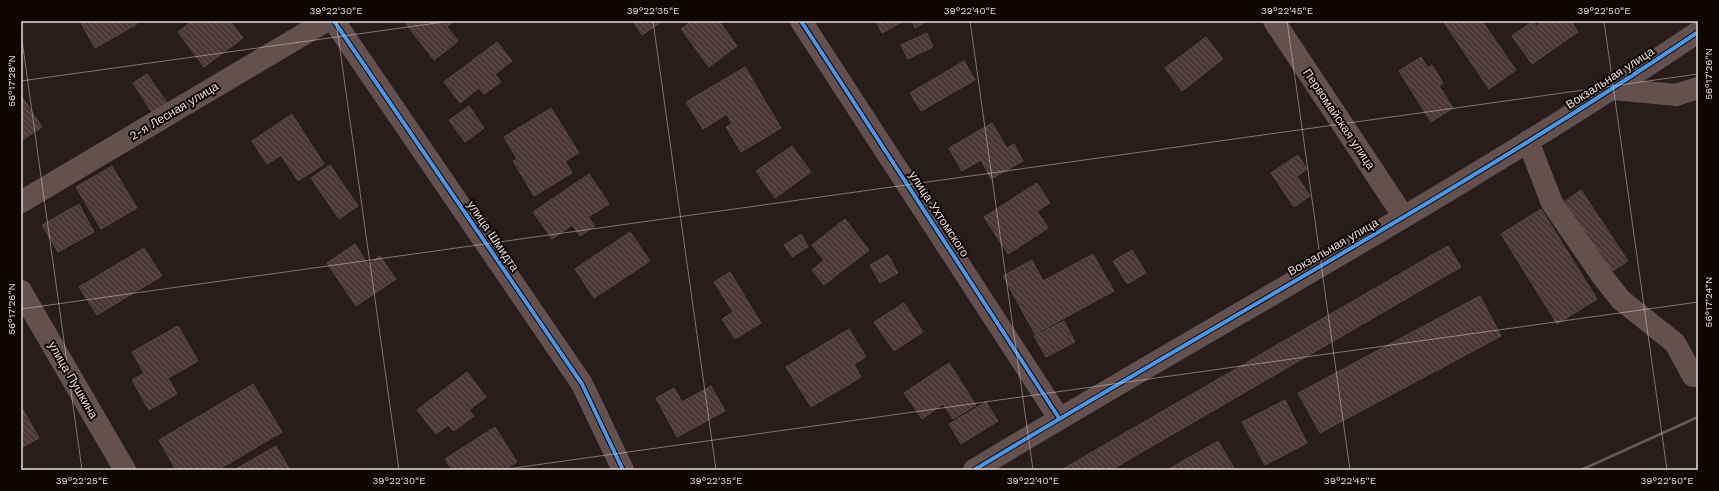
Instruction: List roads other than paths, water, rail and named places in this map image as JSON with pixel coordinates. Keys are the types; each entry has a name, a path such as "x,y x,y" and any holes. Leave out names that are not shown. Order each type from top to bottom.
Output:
{"street":[{"name":"2-я Лесная улица","path":"21,202 326,21"},
{"name":"улица Шмидта","path":"334,21 582,384 623,470"},
{"name":"улица Ухтомского","path":"801,21 1059,418"},
{"name":"Первомайская улица","path":"1281,24 1404,216"},
{"name":"Вокзальная улица","path":"974,470 1059,418 1404,216 1614,90 1698,32"},
{"path":"1614,90 1676,95 1698,88"},
{"path":"1528,141 1552,203 1602,276 1621,300 1675,343 1693,376"},
{"name":"улица Пушкина","path":"21,291 125,470"}],"railway":[{"path":"1581,470 1698,417"}]}
